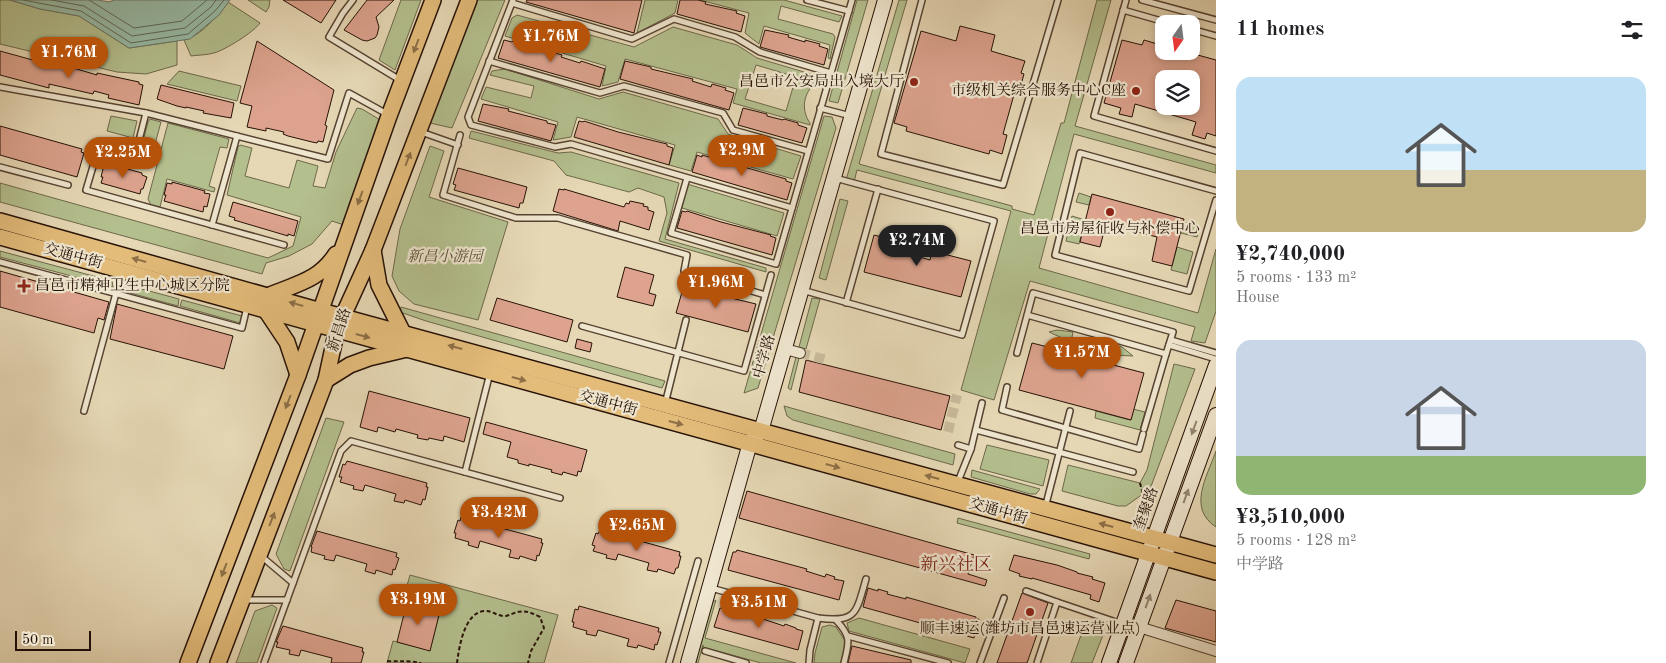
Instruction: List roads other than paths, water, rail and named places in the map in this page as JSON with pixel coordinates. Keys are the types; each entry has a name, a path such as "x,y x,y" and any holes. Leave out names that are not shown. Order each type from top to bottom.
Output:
{"main road":[{"name":"新昌路","path":"188,663 298,375 402,81 433,0"},
{"name":"新昌路","path":"218,663 326,380 340,323 373,250 469,0"},
{"name":"交通中街","path":"0,221 266,303 340,323 409,349 1216,572"},
{"name":"交通中街","path":"0,237 248,304 266,303"},
{"path":"298,375 287,342 266,303 314,277 328,267 346,238"},
{"path":"373,250 379,285 403,333"},
{"name":"交通中街","path":"340,323 403,333 1216,555"},
{"path":"326,380 350,366 369,358 409,349"}],"street":[{"name":"中学路","path":"688,663 750,443 761,431 885,0"},
{"path":"785,348 800,352"},
{"name":"奎聚路","path":"1108,663 1216,365"},
{"path":"1126,663 1216,415"},
{"path":"1139,627 1216,650"}],"lane":[{"path":"353,0 342,13 329,37 402,81"},
{"path":"807,0 849,11"},
{"path":"687,178 671,233 776,264 852,0"},
{"path":"922,0 880,154 1003,185 1058,0"},
{"path":"1126,0 1094,116 1216,151"},
{"path":"1142,0 1216,20"},
{"path":"792,208 571,144 554,147 471,125 468,117 513,2 632,40 674,18 735,37 760,52 831,73"},
{"path":"1123,10 1155,19"},
{"path":"1200,32 1216,36"},
{"path":"490,61 600,93 624,86 723,113 733,130 808,151"},
{"path":"0,87 146,113 328,159 349,93 390,116"},
{"path":"820,108 851,116"},
{"path":"146,113 136,152 100,143 86,190 284,245"},
{"path":"418,131 458,145"},
{"path":"460,135 443,195 516,218 558,218 687,255 684,271 765,295"},
{"path":"212,225 237,136"},
{"path":"1216,191 1080,154 1055,255 1189,291 1216,200"},
{"path":"0,167 68,185"},
{"path":"801,290 962,335 994,221 833,177"},
{"path":"846,303 878,189"},
{"path":"0,262 242,328 248,304"},
{"path":"84,411 122,270"},
{"path":"582,326 744,371 771,275"},
{"path":"1007,387 1002,410 1139,448 1173,332 1033,293 1017,353"},
{"path":"1027,315 1166,354"},
{"path":"664,405 686,320"},
{"path":"1170,343 1216,353"},
{"path":"1170,343 1216,359"},
{"path":"465,472 491,372"},
{"path":"957,484 971,449 982,403"},
{"path":"1044,508 1070,411"},
{"path":"976,430 1133,472"},
{"path":"264,663 340,451 351,440 560,498"},
{"path":"958,445 971,449"},
{"path":"259,554 293,583"},
{"path":"669,663 698,562"},
{"path":"710,588 818,618 836,620 852,616 858,608 866,579"},
{"path":"1026,591 1123,624"},
{"path":"980,663 1004,598"},
{"path":"242,600 287,600"},
{"path":"1037,663 1057,602"},
{"path":"809,663 810,650 818,618"},
{"path":"836,620 845,630 849,640 844,663"},
{"path":"848,636 948,663"},
{"path":"705,651 746,663"}],"water":[{"path":"10,0 98,0 109,2 114,0 230,0 219,15 190,39 129,48 79,16 40,9"}],"tunnel":[{"path":"800,353 827,360"},
{"path":"948,432 957,395"}],"place":[{"name":"昌邑市公安局出入境大厅","path":"914,82"},
{"name":"市级机关综合服务中心C座","path":"1136,91"},
{"name":"昌邑市房屋征收与补偿中心","path":"1110,212"},
{"name":"昌邑市精神卫生中心城区分院","path":"24,286"},
{"name":"顺丰速运(潍坊市昌邑速运营业点)","path":"1030,612"}],"district":[{"name":"新兴社区","path":"956,565"}],"park label":[{"name":"新昌小游园","path":"445,257"}]}
